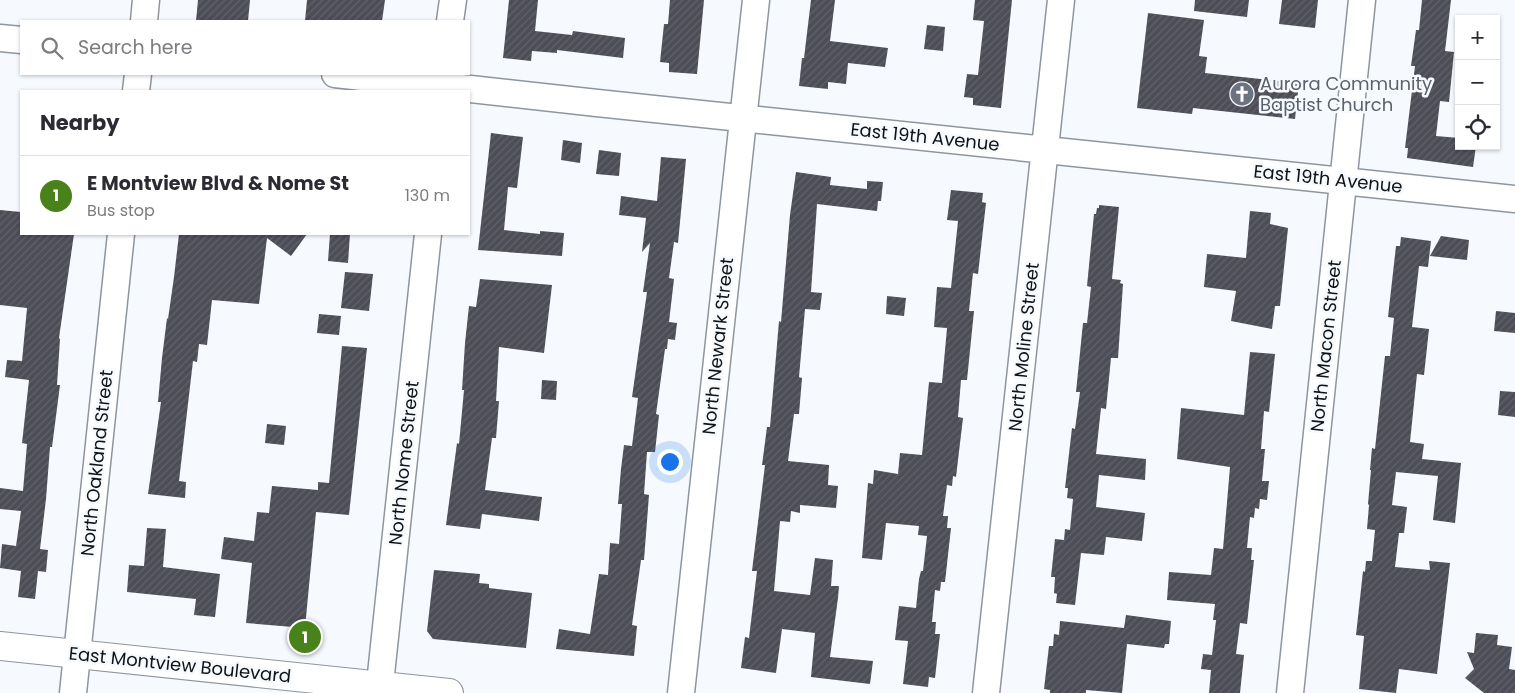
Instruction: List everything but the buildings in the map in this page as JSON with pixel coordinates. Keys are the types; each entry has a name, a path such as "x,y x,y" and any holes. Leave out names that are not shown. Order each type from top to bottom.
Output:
{"main road":[{"name":"East Montview Boulevard","path":"0,646 379,689 449,693"}],"street":[{"path":"144,20 146,0"},
{"path":"450,20 452,0"},
{"name":"North Newark Street","path":"681,693 756,0"},
{"name":"North Moline Street","path":"986,693 1061,0"},
{"name":"North Macon Street","path":"1290,693 1362,0"},
{"path":"0,38 20,40"},
{"path":"136,90 138,75"},
{"name":"East 19th Avenue","path":"347,75 444,83 743,118 1515,199"},
{"name":"North Oakland Street","path":"73,693 121,235"},
{"name":"North Nome Street","path":"379,689 428,235"}],"place":[{"name":"Aurora Community Baptist Church","path":"1242,94"},
{"name":"E Montview Blvd & Nome St","path":"305,637"}]}
